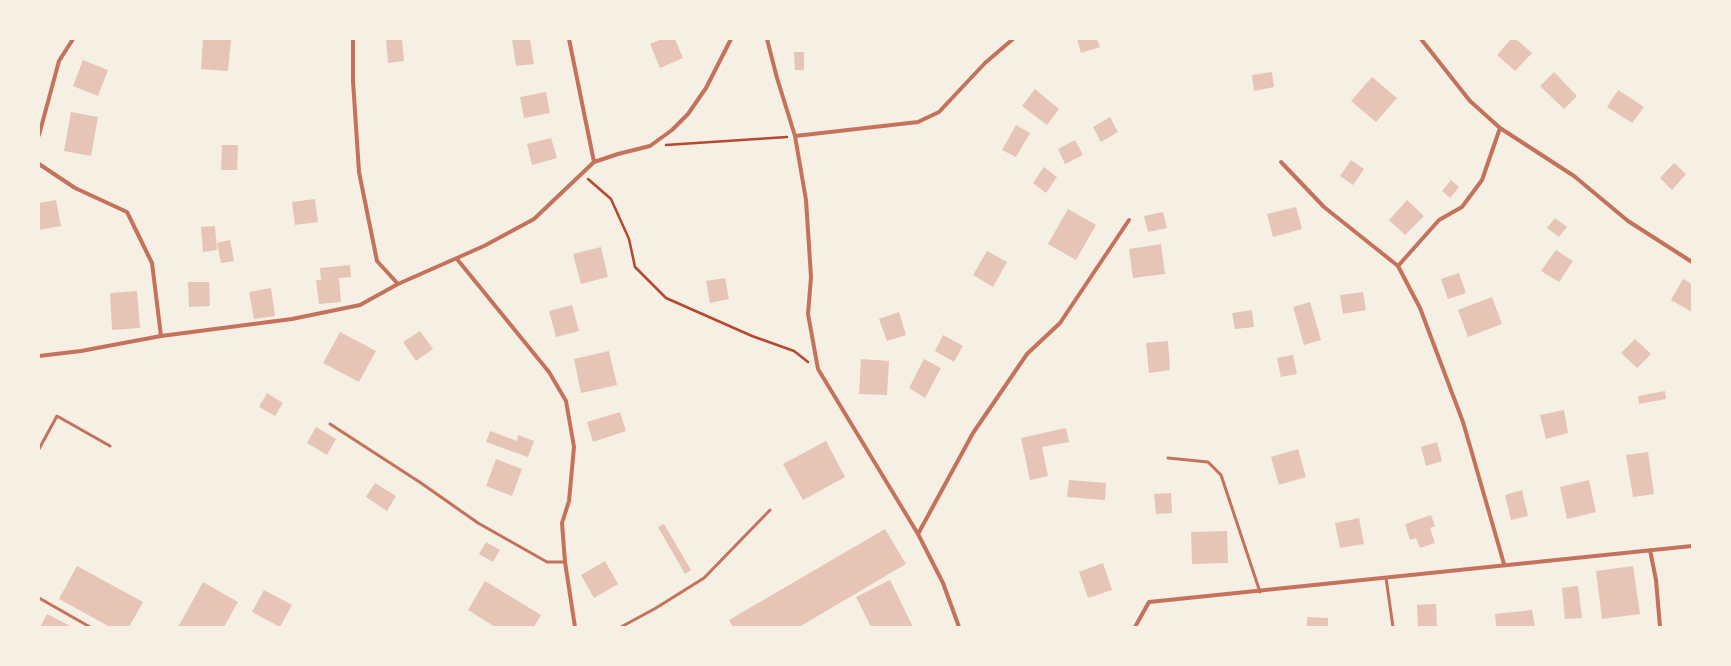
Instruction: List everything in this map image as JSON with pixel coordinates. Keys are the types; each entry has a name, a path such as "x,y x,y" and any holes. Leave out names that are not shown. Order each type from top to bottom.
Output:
{"street":[{"path":"39,135 59,61 72,39"},
{"path":"353,39 353,81 359,172 377,261 398,284"},
{"path":"569,39 594,162"},
{"path":"39,356 81,351 161,336 318,315 360,306 398,284 457,259 534,219 594,162 650,146 672,130 688,114 706,88 731,39"},
{"path":"767,39 776,78 795,136 806,200 811,277 808,314 818,369 918,534 943,583 959,627"},
{"path":"795,136 918,122 939,112 985,63 1013,39"},
{"path":"1422,39 1470,101 1500,128 1574,176 1628,221 1692,262"},
{"path":"1398,266 1439,220 1462,207 1482,180 1500,128"},
{"path":"1281,162 1324,207 1398,266 1420,308 1463,422 1504,564"},
{"path":"39,164 75,188 127,212 152,263 161,336"},
{"path":"918,534 973,433 1027,354 1060,323 1129,220"},
{"path":"457,259 549,372 566,401 574,447 569,501 562,523 565,562 575,627"},
{"path":"1135,627 1149,602 1260,592 1504,564 1692,546"},
{"path":"1650,550 1656,580 1660,627"}],"lane":[{"path":"39,449 57,416 110,446"},
{"path":"330,424 421,483 478,523 547,562 565,562"},
{"path":"1168,458 1208,462 1222,475 1260,592"},
{"path":"621,627 656,608 704,578 770,510"},
{"path":"1386,578 1393,627"},
{"path":"39,598 90,627"}],"path":[{"path":"650,146 795,136"},
{"path":"582,174 611,199 629,239 635,267 666,298 752,336 794,351 818,369"}],"building":[{"path":"203,39 231,40 228,71 201,69"},
{"path":"386,39 402,39 404,61 388,63"},
{"path":"512,39 530,39 534,64 516,66"},
{"path":"662,39 675,39 683,58 660,68 650,44"},
{"path":"1077,39 1097,39 1100,47 1081,53"},
{"path":"1511,39 1516,39 1532,53 1515,71 1497,55"},
{"path":"794,52 804,52 804,70 795,70"},
{"path":"83,60 108,70 98,96 73,86"},
{"path":"1272,72 1274,87 1254,91 1252,75"},
{"path":"1554,72 1577,96 1564,109 1540,86"},
{"path":"1372,77 1397,98 1376,122 1351,101"},
{"path":"1035,89 1059,109 1047,125 1022,106"},
{"path":"1618,90 1644,107 1632,123 1607,107"},
{"path":"546,92 550,113 524,118 520,97"},
{"path":"71,112 98,117 91,156 64,151"},
{"path":"1110,117 1118,132 1101,142 1093,127"},
{"path":"1016,125 1030,133 1016,157 1002,150"},
{"path":"551,138 557,158 532,165 527,144"},
{"path":"1075,140 1083,155 1065,164 1058,149"},
{"path":"222,145 238,145 237,170 221,170"},
{"path":"1351,160 1364,169 1353,185 1340,176"},
{"path":"1674,163 1686,174 1672,190 1660,178"},
{"path":"1044,167 1057,177 1046,193 1033,183"},
{"path":"1451,180 1459,187 1450,198 1442,191"},
{"path":"315,199 318,222 295,225 292,202"},
{"path":"56,200 61,226 39,230 39,203"},
{"path":"1407,200 1424,216 1405,235 1389,220"},
{"path":"1296,207 1302,229 1273,237 1267,214"},
{"path":"1068,209 1096,225 1076,260 1048,244"},
{"path":"1163,212 1167,228 1148,232 1144,216"},
{"path":"1555,218 1567,227 1559,237 1547,228"},
{"path":"215,226 217,250 203,252 201,227"},
{"path":"230,240 234,261 221,263 217,243"},
{"path":"1161,244 1165,274 1133,278 1129,249"},
{"path":"601,247 608,277 581,284 573,254"},
{"path":"1556,250 1573,261 1559,282 1541,271"},
{"path":"987,251 1007,262 993,287 973,275"},
{"path":"350,265 351,277 339,278 341,302 319,304 316,280 321,280 320,268"},
{"path":"1459,273 1466,293 1448,299 1441,279"},
{"path":"725,278 729,299 710,303 706,281"},
{"path":"1683,279 1692,284 1692,312 1671,300"},
{"path":"188,282 209,282 210,306 189,307"},
{"path":"271,288 275,316 254,319 249,292"},
{"path":"137,291 140,328 112,330 110,293"},
{"path":"1363,292 1366,310 1343,314 1340,295"},
{"path":"1492,297 1502,324 1468,337 1458,310"},
{"path":"1310,302 1321,340 1304,345 1293,307"},
{"path":"572,305 579,331 556,337 549,311"},
{"path":"1252,310 1254,327 1235,329 1232,313"},
{"path":"899,312 906,335 887,341 879,319"},
{"path":"420,331 433,349 416,361 403,342"},
{"path":"340,332 376,351 359,382 323,363"},
{"path":"943,335 963,346 954,362 935,351"},
{"path":"1635,339 1651,354 1637,368 1621,353"},
{"path":"1168,341 1170,370 1149,373 1146,343"},
{"path":"609,351 617,385 581,393 574,359"},
{"path":"1293,355 1297,374 1281,377 1277,358"},
{"path":"861,359 889,361 887,395 859,394"},
{"path":"924,359 941,368 925,398 909,388"},
{"path":"1665,391 1666,399 1639,404 1638,396"},
{"path":"267,393 283,403 275,416 259,407"},
{"path":"1564,410 1568,433 1546,439 1540,415"},
{"path":"620,412 626,431 593,442 587,422"},
{"path":"316,427 336,439 327,455 307,443"},
{"path":"1066,428 1069,442 1042,447 1048,476 1030,480 1021,438"},
{"path":"490,431 517,441 518,435 534,441 528,457 486,442"},
{"path":"826,441 845,477 803,500 783,464"},
{"path":"1437,442 1442,461 1426,466 1421,447"},
{"path":"1298,449 1306,477 1279,485 1271,457"},
{"path":"1648,452 1654,494 1633,497 1626,455"},
{"path":"496,459 522,469 512,496 486,486"},
{"path":"1069,480 1106,483 1105,500 1067,497"},
{"path":"1589,480 1596,512 1567,519 1560,487"},
{"path":"375,483 396,496 387,511 366,497"},
{"path":"1522,490 1528,516 1511,520 1505,495"},
{"path":"1171,493 1172,513 1156,514 1154,494"},
{"path":"1431,515 1435,526 1430,528 1435,543 1420,548 1416,538 1410,540 1405,524"},
{"path":"1359,518 1364,544 1340,548 1335,523"},
{"path":"664,524 691,570 685,574 658,527"},
{"path":"885,529 906,564 799,627 733,627 729,620"},
{"path":"1227,531 1228,563 1192,564 1191,532"},
{"path":"486,542 500,550 493,562 479,554"},
{"path":"605,561 618,584 594,598 581,575"},
{"path":"1103,563 1112,590 1088,598 1079,572"},
{"path":"77,566 143,602 129,627 110,627 59,599"},
{"path":"1633,566 1640,614 1602,619 1596,571"},
{"path":"890,580 913,627 871,627 856,597"},
{"path":"485,581 541,615 534,627 495,627 468,610"},
{"path":"203,582 238,602 224,627 178,627"},
{"path":"1578,586 1582,618 1565,619 1562,588"},
{"path":"264,590 292,605 280,627 252,612"},
{"path":"1436,604 1437,627 1418,627 1417,605"},
{"path":"1532,610 1535,627 1496,627 1495,614"},
{"path":"47,614 72,627 40,627"},
{"path":"1307,617 1328,618 1328,627 1307,627"}]}
